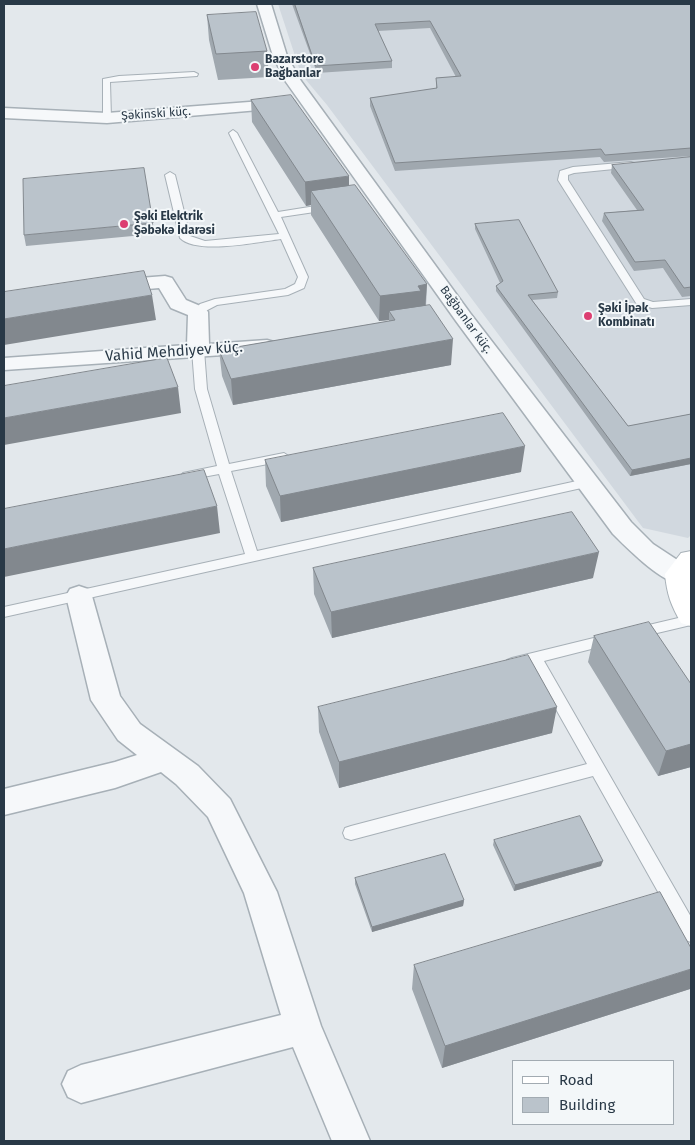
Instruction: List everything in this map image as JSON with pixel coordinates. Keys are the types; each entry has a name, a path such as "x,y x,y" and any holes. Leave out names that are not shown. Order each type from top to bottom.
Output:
{"street":[{"name":"Bağbanlar küç.","path":"264,4 286,68 453,318 622,528 644,550 685,567 681,596 691,618"},
{"name":"Şəkinski küç.","path":"4,113 107,118 308,102"},
{"path":"91,289 148,282 165,282 178,304 198,312 198,350"},
{"name":"Vahid Mehdiyev küç.","path":"4,364 285,344"},
{"path":"79,596 106,700 129,732 187,775 219,808 260,892 303,1027 351,1141"},
{"path":"4,802 115,775 166,758"},
{"path":"81,1084 303,1027"}],"lane":[{"path":"107,118 106,81 119,78 194,74"},
{"path":"198,312 204,306 215,302 288,292 300,286 303,277 275,215 233,133"},
{"path":"642,164 573,170 563,174 563,180 640,301 652,305 691,302"},
{"path":"170,175 185,238 193,242 205,244 285,236"},
{"path":"275,215 341,205"},
{"path":"198,350 201,389 208,418 252,556"},
{"path":"176,478 301,454"},
{"path":"4,612 586,483"},
{"path":"497,668 691,618"},
{"path":"535,658 691,934"},
{"path":"351,833 598,768"}],"shaded area":[{"name":"Şəki İpək Kombinatı","path":"278,4 691,4 691,535 688,538 643,528 327,105 301,74"}],"building":[{"path":"295,4 691,4 691,148 605,155 601,149 395,163 370,98 437,88 436,78 461,76 430,21 375,24 392,61 316,66"},
{"path":"256,12 267,51 216,54 207,15"},
{"path":"291,95 349,176 305,182 251,100"},
{"path":"691,157 691,287 684,288 665,260 635,262 604,213 644,210 612,165"},
{"path":"144,168 153,223 24,235 23,179"},
{"path":"355,185 427,284 418,286 421,291 380,296 311,191"},
{"path":"519,220 558,292 528,295 628,426 691,414 691,458 632,470 496,286 503,281 475,224"},
{"path":"144,271 152,295 4,319 4,292"},
{"path":"430,305 453,339 231,379 219,350 395,320 389,311"},
{"path":"167,358 178,387 4,418 4,386"},
{"path":"503,413 525,446 280,496 265,460"},
{"path":"204,470 217,506 4,549 4,509"},
{"path":"572,512 599,552 331,612 313,568"},
{"path":"649,622 691,684 691,744 666,751 594,636"},
{"path":"528,655 557,707 339,762 318,707"},
{"path":"580,816 603,861 515,885 494,840"},
{"path":"445,854 464,900 372,927 355,878"},
{"path":"660,892 691,948 691,969 445,1046 414,965"}],"place":[{"name":"Bazarstore Bağbanlar","path":"255,67"},
{"name":"Şəki Elektrik Şəbəkə İdarəsi","path":"124,224"},
{"name":"Şəki İpək Kombinatı","path":"588,316"}]}
